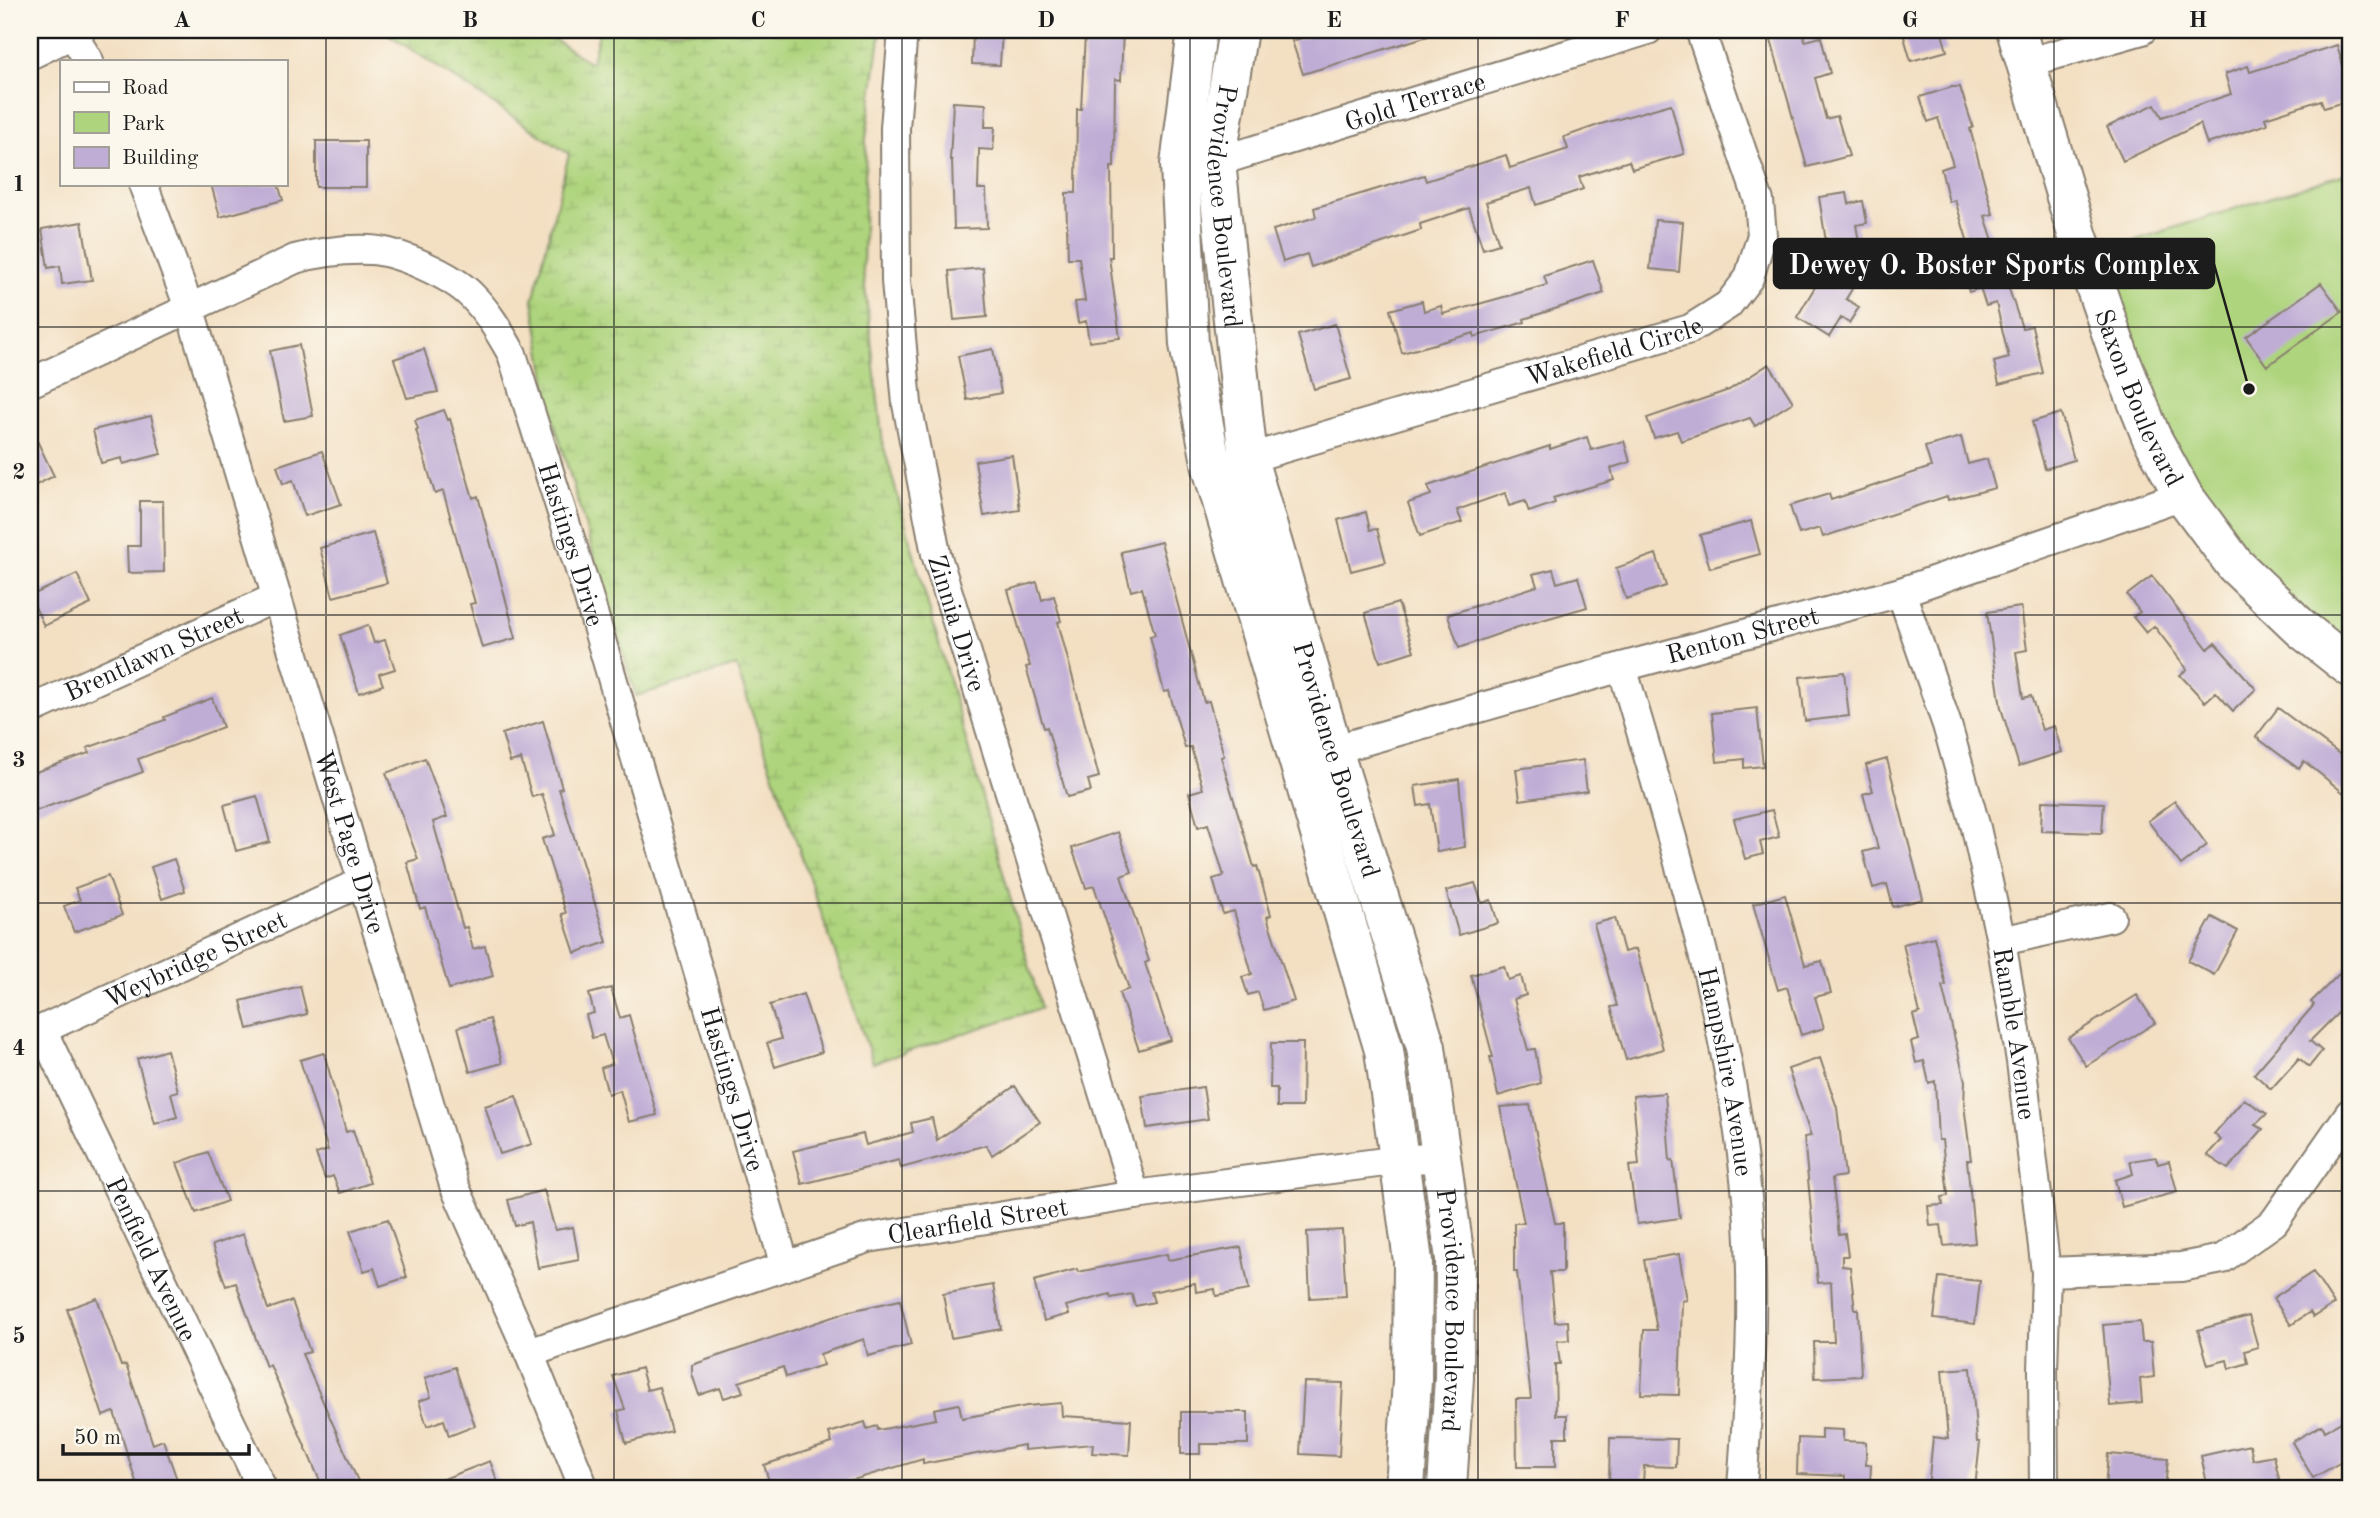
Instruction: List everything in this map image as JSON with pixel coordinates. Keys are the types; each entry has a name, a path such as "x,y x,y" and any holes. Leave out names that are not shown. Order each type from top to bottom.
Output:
{"main road":[{"name":"Providence Boulevard","path":"1197,30 1198,163 1230,463 1316,754 1384,1050 1400,1160 1413,1261 1412,1381 1405,1488"},
{"name":"Providence Boulevard","path":"1198,163 1238,30"},
{"name":"Saxon Boulevard","path":"2021,46 2078,237 2121,361 2151,436 2183,495 2235,565 2302,629 2350,667"},
{"name":"Providence Boulevard","path":"1316,754 1426,1047 1455,1259 1454,1378 1447,1488"}],"street":[{"name":"Zinnia Drive","path":"904,30 895,128 896,281 908,404 936,554 1135,1195"},
{"name":"Gold Terrace","path":"1198,163 1648,30"},
{"name":"Wakefield Circle","path":"1230,463 1690,329 1728,305 1749,278 1762,235 1759,201 1700,30"},
{"path":"2021,46 2142,30"},
{"path":"30,55 75,31 89,60"},
{"name":"West Page Drive","path":"144,186 190,310 454,1185 529,1353 583,1488"},
{"name":"Hastings Drive","path":"30,383 295,259 322,251 373,250 433,268 470,294 492,319 512,354 586,589 785,1266"},
{"name":"Renton Street","path":"1316,754 1622,667 1901,592 2183,495"},
{"name":"Ramble Avenue","path":"1901,592 1947,724 1976,828 2001,940 2021,1061 2046,1272 2044,1488"},
{"name":"Brentlawn Street","path":"30,710 277,597"},
{"name":"Hampshire Avenue","path":"1622,667 1684,878 1726,1049 1747,1198 1752,1340 1742,1488"},
{"name":"Weybridge Street","path":"36,1032 362,883"},
{"path":"2001,940 2111,917"},
{"name":"Penfield Avenue","path":"36,1032 262,1488"},
{"path":"2046,1272 2181,1267 2222,1259 2274,1222 2350,1113"},
{"name":"Clearfield Street","path":"529,1353 868,1238 1135,1195 1400,1160 1442,1157"}],"green space":[{"path":"382,30 539,30 591,63 600,30 881,30 866,138 863,270 883,444 1041,1008 873,1063 736,666 636,696 552,415 533,300 569,154"},
{"path":"2350,172 2350,651 2276,589 2212,510 2166,434 2098,252"}],"building":[{"path":"973,30 1002,30 1000,65 972,64"},
{"path":"1096,30 1123,30 1121,80 1115,79 1114,167 1111,167 1112,257 1109,257 1120,338 1089,342 1086,321 1078,323 1075,302 1085,301 1079,258 1068,258 1066,193 1076,193 1077,109 1081,109 1085,35 1095,36"},
{"path":"1327,30 1427,30 1428,36 1303,74 1292,41"},
{"path":"1768,30 1802,30 1805,41 1821,37 1830,73 1815,78 1826,119 1837,116 1849,156 1807,167"},
{"path":"1902,30 1941,30 1947,51 1911,61"},
{"path":"2337,45 2350,89 2350,100 2324,108 2321,100 2265,118 2267,124 2207,144 2200,124 2123,161 2107,127 2155,104 2162,117 2231,94 2225,74 2248,66 2250,72"},
{"path":"1960,87 1973,127 1970,129 1993,214 1985,216 2022,328 2032,326 2043,373 1999,384 1994,362 2009,358 1996,303 1986,306 1980,288 1969,292 1963,274 1976,269 1955,200 1949,202 1941,169 1953,165 1938,118 1928,122 1920,97"},
{"path":"953,102 986,104 985,127 995,127 993,150 979,149 978,189 986,189 987,228 954,229 950,160"},
{"path":"1671,104 1684,154 1632,169 1629,161 1579,177 1583,189 1536,205 1531,188 1486,202 1499,244 1483,249 1469,208 1420,224 1421,230 1311,267 1307,254 1283,262 1273,230 1316,217 1314,208 1424,175 1426,181 1506,155 1510,168 1568,149 1564,137"},
{"path":"316,141 366,141 366,187 316,187"},
{"path":"212,186 279,186 283,200 220,217"},
{"path":"1847,193 1849,204 1863,201 1867,223 1856,225 1859,242 1827,248 1819,197"},
{"path":"1655,220 1683,222 1679,272 1650,269"},
{"path":"82,222 92,280 62,284 60,266 48,268 42,229"},
{"path":"1593,260 1604,293 1524,319 1525,322 1402,353 1390,310 1422,301 1424,311 1441,306 1443,314 1547,285 1544,276"},
{"path":"983,268 987,317 954,320 949,271"},
{"path":"1824,272 1852,289 1846,299 1859,307 1849,323 1841,318 1829,337 1797,317"},
{"path":"2321,283 2342,312 2267,366 2246,337"},
{"path":"1335,324 1351,379 1314,389 1298,335"},
{"path":"299,345 313,416 284,421 270,351"},
{"path":"424,349 438,392 407,398 394,359"},
{"path":"993,349 1001,393 967,400 958,356"},
{"path":"1769,364 1793,402 1755,426 1750,418 1681,441 1677,431 1654,438 1647,418 1729,390"},
{"path":"444,410 448,420 450,419 473,498 478,496 516,638 482,648 470,604 475,603 443,491 435,494 416,430 415,420"},
{"path":"2061,413 2074,460 2045,469 2032,422"},
{"path":"151,416 161,454 123,464 122,458 101,463 93,430"},
{"path":"30,426 54,476 30,488"},
{"path":"1587,437 1591,450 1624,441 1630,462 1611,468 1614,480 1553,498 1555,503 1529,512 1525,501 1509,506 1505,493 1457,510 1462,522 1420,536 1408,503 1431,495 1428,486 1550,446 1550,449"},
{"path":"1961,437 1968,464 1987,459 1995,488 1948,500 1947,496 1823,537 1820,528 1799,534 1790,506 1829,494 1831,500 1931,467 1925,447"},
{"path":"322,451 341,504 305,516 293,480 283,484 277,466"},
{"path":"1012,455 1020,510 984,516 975,461"},
{"path":"140,501 163,501 164,572 128,573 127,546 140,546"},
{"path":"1366,512 1370,530 1377,529 1386,562 1351,571 1338,520"},
{"path":"1751,521 1760,554 1710,568 1700,535"},
{"path":"373,533 387,583 333,597 320,548"},
{"path":"1161,542 1204,702 1209,701 1224,756 1221,757 1254,867 1257,866 1271,915 1267,917 1294,1001 1264,1010 1258,992 1248,995 1242,977 1252,974 1234,911 1223,914 1213,879 1224,876 1208,824 1198,827 1189,793 1203,789 1191,747 1185,748 1169,691 1164,692 1150,636 1155,635 1142,588 1131,591 1121,552"},
{"path":"1656,554 1666,586 1626,599 1616,568"},
{"path":"1553,569 1557,583 1578,577 1587,607 1459,648 1448,615 1537,586 1533,574"},
{"path":"77,574 91,604 44,626 30,596"},
{"path":"2152,576 2208,649 2215,643 2256,689 2233,711 2216,692 2205,702 2180,675 2187,669 2154,626 2146,633 2133,617 2140,612 2127,595"},
{"path":"1037,582 1042,600 1054,596 1061,621 1058,622 1099,777 1088,780 1091,791 1067,797 1026,667 1030,666 1008,590"},
{"path":"1398,603 1414,651 1380,662 1365,613"},
{"path":"2021,607 2027,650 2016,652 2023,698 2031,696 2042,730 2054,726 2062,752 2019,766 2001,708 1987,612"},
{"path":"368,625 374,643 385,640 395,669 379,674 383,685 359,693 340,635"},
{"path":"1844,672 1849,716 1805,721 1800,677"},
{"path":"212,698 223,727 138,759 143,772 30,813 30,774 89,753 87,748 165,720 164,717"},
{"path":"1757,708 1763,766 1744,768 1744,759 1717,762 1712,713"},
{"path":"2278,708 2350,762 2350,798 2304,761 2299,769 2256,737"},
{"path":"543,721 562,788 559,789 607,942 575,953 562,914 566,913 542,839 555,835 542,794 532,797 521,759 510,762 502,734"},
{"path":"425,758 447,817 433,822 463,928 467,927 473,949 485,946 493,976 449,989 425,907 420,909 407,862 418,859 386,773"},
{"path":"1887,759 1923,899 1893,907 1887,884 1873,888 1863,852 1878,848 1863,794 1873,791 1866,765"},
{"path":"1583,760 1587,791 1520,800 1516,769"},
{"path":"1459,779 1465,847 1437,852 1430,804 1418,806 1415,786"},
{"path":"257,796 270,842 236,851 224,805"},
{"path":"2042,801 2104,803 2102,833 2041,831"},
{"path":"2175,801 2207,845 2181,865 2148,821"},
{"path":"1772,810 1779,837 1760,842 1763,854 1745,859 1734,819"},
{"path":"1118,832 1132,872 1121,876 1149,961 1145,963 1171,1040 1139,1050 1119,993 1129,989 1094,886 1086,888 1072,848"},
{"path":"174,859 185,891 162,899 151,867"},
{"path":"108,876 122,915 74,932 64,906 80,900 75,888"},
{"path":"1475,883 1482,903 1491,900 1498,923 1459,935 1446,891"},
{"path":"1785,895 1805,965 1822,961 1831,993 1815,997 1824,1028 1801,1035 1787,987 1778,990 1753,904"},
{"path":"2212,917 2238,931 2214,975 2188,961"},
{"path":"1615,918 1624,952 1636,949 1663,1049 1626,1060 1611,1007 1617,1006 1594,924"},
{"path":"1934,937 1946,985 1942,986 1965,1081 1964,1105 1971,1160 1967,1160 1975,1243 1944,1246 1941,1225 1930,1226 1928,1206 1943,1205 1942,1197 1948,1196 1942,1140 1938,1140 1935,1081 1929,1083 1924,1061 1916,1063 1911,1042 1919,1040 1913,1015 1920,1013 1903,944"},
{"path":"2350,963 2350,1001 2310,1041 2322,1051 2309,1067 2299,1058 2271,1089 2254,1074 2314,1005 2311,1002"},
{"path":"1504,966 1508,980 1521,976 1526,995 1514,999 1528,1050 1535,1049 1541,1083 1498,1096 1490,1057 1493,1057 1471,975"},
{"path":"300,986 307,1014 248,1029 241,1001"},
{"path":"611,988 620,1018 629,1015 657,1115 629,1122 620,1090 608,1094 601,1068 612,1064 603,1035 592,1038 586,1015 594,1013 589,994"},
{"path":"803,994 822,1052 775,1067 767,1043 781,1039 770,1005"},
{"path":"2137,995 2155,1023 2086,1066 2068,1038"},
{"path":"490,1019 502,1063 470,1072 458,1027"},
{"path":"1271,1043 1303,1043 1302,1107 1277,1107 1277,1088 1270,1088"},
{"path":"167,1050 178,1091 171,1093 177,1117 155,1124 137,1059"},
{"path":"324,1053 346,1132 353,1130 370,1183 340,1193 333,1176 325,1179 316,1154 328,1150 300,1060"},
{"path":"1820,1058 1837,1108 1845,1176 1832,1178 1839,1235 1845,1234 1848,1256 1842,1256 1842,1266 1850,1267 1855,1309 1858,1309 1861,1376 1815,1378 1814,1342 1834,1342 1831,1282 1818,1283 1804,1137 1811,1136 1788,1069"},
{"path":"1015,1086 1040,1122 992,1155 986,1145 901,1168 899,1160 802,1184 793,1151 863,1134 866,1145 913,1132 911,1123 932,1118 937,1140"},
{"path":"1203,1087 1208,1119 1147,1128 1142,1096"},
{"path":"1665,1093 1670,1161 1673,1160 1680,1218 1637,1224 1629,1166 1639,1165 1633,1096"},
{"path":"516,1096 532,1144 500,1154 485,1106"},
{"path":"2244,1099 2267,1114 2255,1125 2263,1129 2228,1169 2207,1155 2221,1140 2214,1134"},
{"path":"1530,1105 1555,1223 1563,1223 1563,1272 1550,1272 1555,1322 1568,1321 1569,1340 1557,1341 1560,1364 1555,1364 1556,1415 1567,1415 1567,1437 1555,1437 1555,1467 1517,1467 1516,1399 1531,1399 1517,1272 1514,1272 1514,1223 1524,1223 1500,1107"},
{"path":"208,1152 227,1201 196,1213 177,1163"},
{"path":"2156,1157 2158,1164 2169,1161 2177,1192 2122,1207 2115,1180 2133,1174 2130,1161"},
{"path":"544,1190 555,1230 573,1227 579,1260 538,1268 530,1222 515,1226 508,1200"},
{"path":"388,1219 407,1277 380,1286 374,1268 364,1271 350,1231"},
{"path":"1342,1230 1346,1296 1310,1298 1307,1232"},
{"path":"243,1234 268,1309 292,1301 310,1352 302,1354 361,1488 323,1488 270,1365 266,1367 236,1283 226,1286 212,1245"},
{"path":"1241,1247 1249,1290 1216,1296 1215,1289 1196,1292 1195,1283 1151,1292 1154,1302 1135,1306 1132,1294 1111,1298 1110,1294 1066,1306 1069,1314 1044,1321 1034,1281 1077,1269 1078,1272 1167,1254 1168,1260"},
{"path":"1679,1254 1687,1300 1682,1301 1679,1395 1641,1394 1644,1330 1657,1330 1644,1260"},
{"path":"2313,1272 2334,1304 2313,1317 2310,1312 2291,1325 2273,1298"},
{"path":"1939,1277 1980,1281 1975,1324 1934,1319"},
{"path":"993,1285 1001,1329 951,1338 943,1294"},
{"path":"97,1298 121,1366 126,1365 153,1444 163,1440 180,1488 138,1488 114,1412 103,1416 67,1309"},
{"path":"900,1300 911,1345 868,1356 864,1339 820,1354 823,1365 786,1377 783,1367 739,1382 743,1392 724,1398 720,1388 699,1395 692,1365 850,1311"},
{"path":"2249,1316 2258,1347 2245,1351 2248,1363 2229,1369 2227,1360 2208,1365 2198,1330"},
{"path":"2140,1322 2142,1342 2151,1342 2154,1377 2140,1379 2142,1403 2110,1406 2103,1325"},
{"path":"455,1367 475,1426 449,1436 444,1420 427,1426 419,1401 431,1397 425,1378"},
{"path":"641,1368 647,1390 659,1387 671,1431 626,1443 618,1411 625,1409 613,1376"},
{"path":"1971,1368 1977,1442 1980,1442 1975,1488 1928,1488 1933,1437 1948,1439 1942,1370"},
{"path":"1304,1382 1343,1383 1339,1456 1300,1454"},
{"path":"1061,1403 1062,1416 1131,1420 1129,1455 1092,1453 1093,1444 1024,1450 1024,1445 923,1464 923,1459 826,1488 771,1488 764,1465 832,1443 829,1433 865,1422 867,1429 877,1426 878,1430 936,1419 934,1409 959,1404 962,1418 1027,1406"},
{"path":"1181,1412 1248,1412 1248,1444 1200,1444 1200,1454 1181,1454"},
{"path":"2350,1417 2350,1457 2313,1478 2292,1442 2322,1425 2325,1431"},
{"path":"1821,1429 1843,1430 1843,1441 1866,1442 1866,1465 1871,1465 1870,1488 1845,1488 1845,1476 1797,1474 1798,1438 1821,1439"},
{"path":"1610,1438 1677,1439 1676,1467 1644,1466 1643,1484 1609,1483"},
{"path":"2250,1445 2253,1460 2274,1456 2281,1488 2208,1488 2201,1456"},
{"path":"2108,1454 2168,1459 2165,1488 2105,1488"},
{"path":"490,1461 500,1488 423,1488 423,1487"}],"place":[{"name":"Dewey O. Boster Sports Complex","path":"2249,389"}]}
